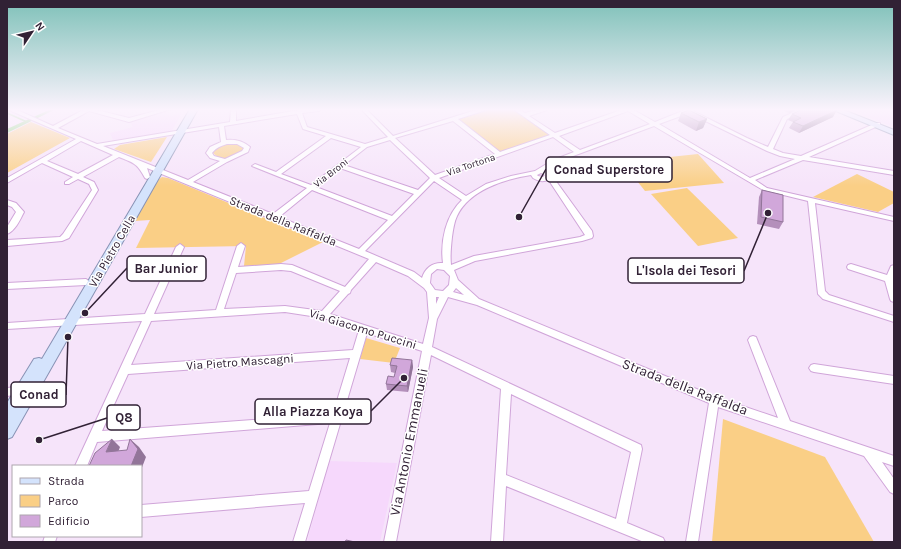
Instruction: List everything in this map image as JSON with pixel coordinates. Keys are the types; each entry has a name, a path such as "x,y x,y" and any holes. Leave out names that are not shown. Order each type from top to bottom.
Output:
{"main road":[{"name":"Via Pietro Cella","path":"7,432 27,390 175,135"},
{"name":"Via Pietro Cella","path":"67,322 86,282 153,173"},
{"name":"Via Pietro Cella","path":"7,416 27,390"}],"street":[{"name":"Strada della Raffalda","path":"72,135 133,160 153,173 170,175 189,182 376,258 411,274 436,294 446,294 480,303 714,401 894,461"},
{"path":"109,150 117,144 167,135"},
{"path":"223,135 224,143"},
{"path":"326,135 365,146"},
{"path":"390,135 434,178 450,190 466,198"},
{"name":"Via Broni","path":"274,217 365,146 400,135"},
{"path":"474,135 500,155"},
{"path":"555,135 579,152"},
{"name":"Via Tortona","path":"360,252 434,178 555,135"},
{"path":"537,174 555,161 626,135"},
{"path":"672,135 765,189 894,219"},
{"path":"739,135 782,155 800,159 894,172"},
{"path":"769,150 777,135"},
{"path":"750,180 853,135"},
{"path":"277,174 330,136"},
{"path":"7,181 82,138"},
{"path":"97,145 126,142"},
{"path":"189,182 225,160 245,152 247,149 238,142 224,143 214,147 209,153 212,156 225,160"},
{"path":"66,183 119,154"},
{"path":"133,160 145,170 161,176 170,175"},
{"path":"7,243 56,240 66,236 95,190 92,183 42,161"},
{"path":"546,176 550,165"},
{"path":"255,166 394,219"},
{"path":"340,166 419,193"},
{"path":"446,294 452,286 451,273 446,262 447,247 453,216 466,198 481,190 523,174 537,174 546,176 589,233 589,236 582,239 474,260 462,264 451,273"},
{"path":"811,200 821,292 826,297 894,319"},
{"path":"7,202 14,205 20,212 15,222 7,232"},
{"path":"219,313 241,246"},
{"path":"81,465 180,247"},
{"path":"429,288 426,278 443,256 447,247"},
{"path":"324,315 376,258"},
{"path":"411,274 431,270 440,265 451,273"},
{"path":"233,270 281,266 292,268 347,291"},
{"path":"851,268 890,279"},
{"path":"894,268 890,279 894,299"},
{"name":"Strada della Raffalda","path":"451,273 470,296 480,303"},
{"path":"7,286 86,282"},
{"name":"Via Antonio Emmanueli","path":"429,288 433,318"},
{"name":"Via Antonio Emmanueli","path":"390,542 433,318 446,294"},
{"name":"Via Giacomo Puccini","path":"7,326 285,309 324,315 364,328 427,349 637,449 620,528"},
{"path":"299,542 364,328"},
{"path":"753,340 786,425"},
{"name":"Via Pietro Mascagni","path":"124,370 357,354"},
{"path":"814,368 894,380"},
{"path":"497,542 506,386"},
{"path":"7,392 27,390"},
{"path":"692,542 714,401"},
{"path":"94,437 337,418"},
{"path":"867,451 894,488"},
{"path":"500,478 620,528 659,542"},
{"path":"142,511 314,496"}],"shaded area":[{"path":"111,135 152,135 113,140"},
{"path":"329,461 397,463 380,542 307,542"}],"green space":[{"path":"7,135 62,135 70,138 7,173"},
{"path":"477,135 552,135 501,153"},
{"path":"167,137 151,162 114,149 120,145"},
{"path":"238,144 244,149 240,153 230,158 224,159 213,153 213,150 220,145"},
{"path":"698,154 724,183 645,191 622,162"},
{"path":"857,174 894,192 894,203 878,212 813,197"},
{"path":"162,177 168,178 323,242 279,264 244,266 246,246 136,248 150,220 134,221 158,180"},
{"path":"687,188 738,238 698,246 651,194"},
{"path":"366,338 400,348 394,363 360,359"},
{"path":"723,419 825,457 874,542 712,542"}],"building":[{"path":"762,190 783,195 783,222 761,217"},
{"path":"392,358 412,360 407,386 386,384 388,376 394,377 397,366 390,365"},
{"path":"112,439 106,452 127,450 130,439 138,449 131,465 89,465 95,453"}],"place":[{"name":"L'Isola dei Tesori","path":"768,213"},
{"name":"Conad Superstore","path":"519,217"},
{"name":"Bar Junior","path":"85,313"},
{"name":"Conad","path":"68,337"},
{"name":"Alla Piazza Koya","path":"404,378"},
{"name":"Q8","path":"39,440"}]}
